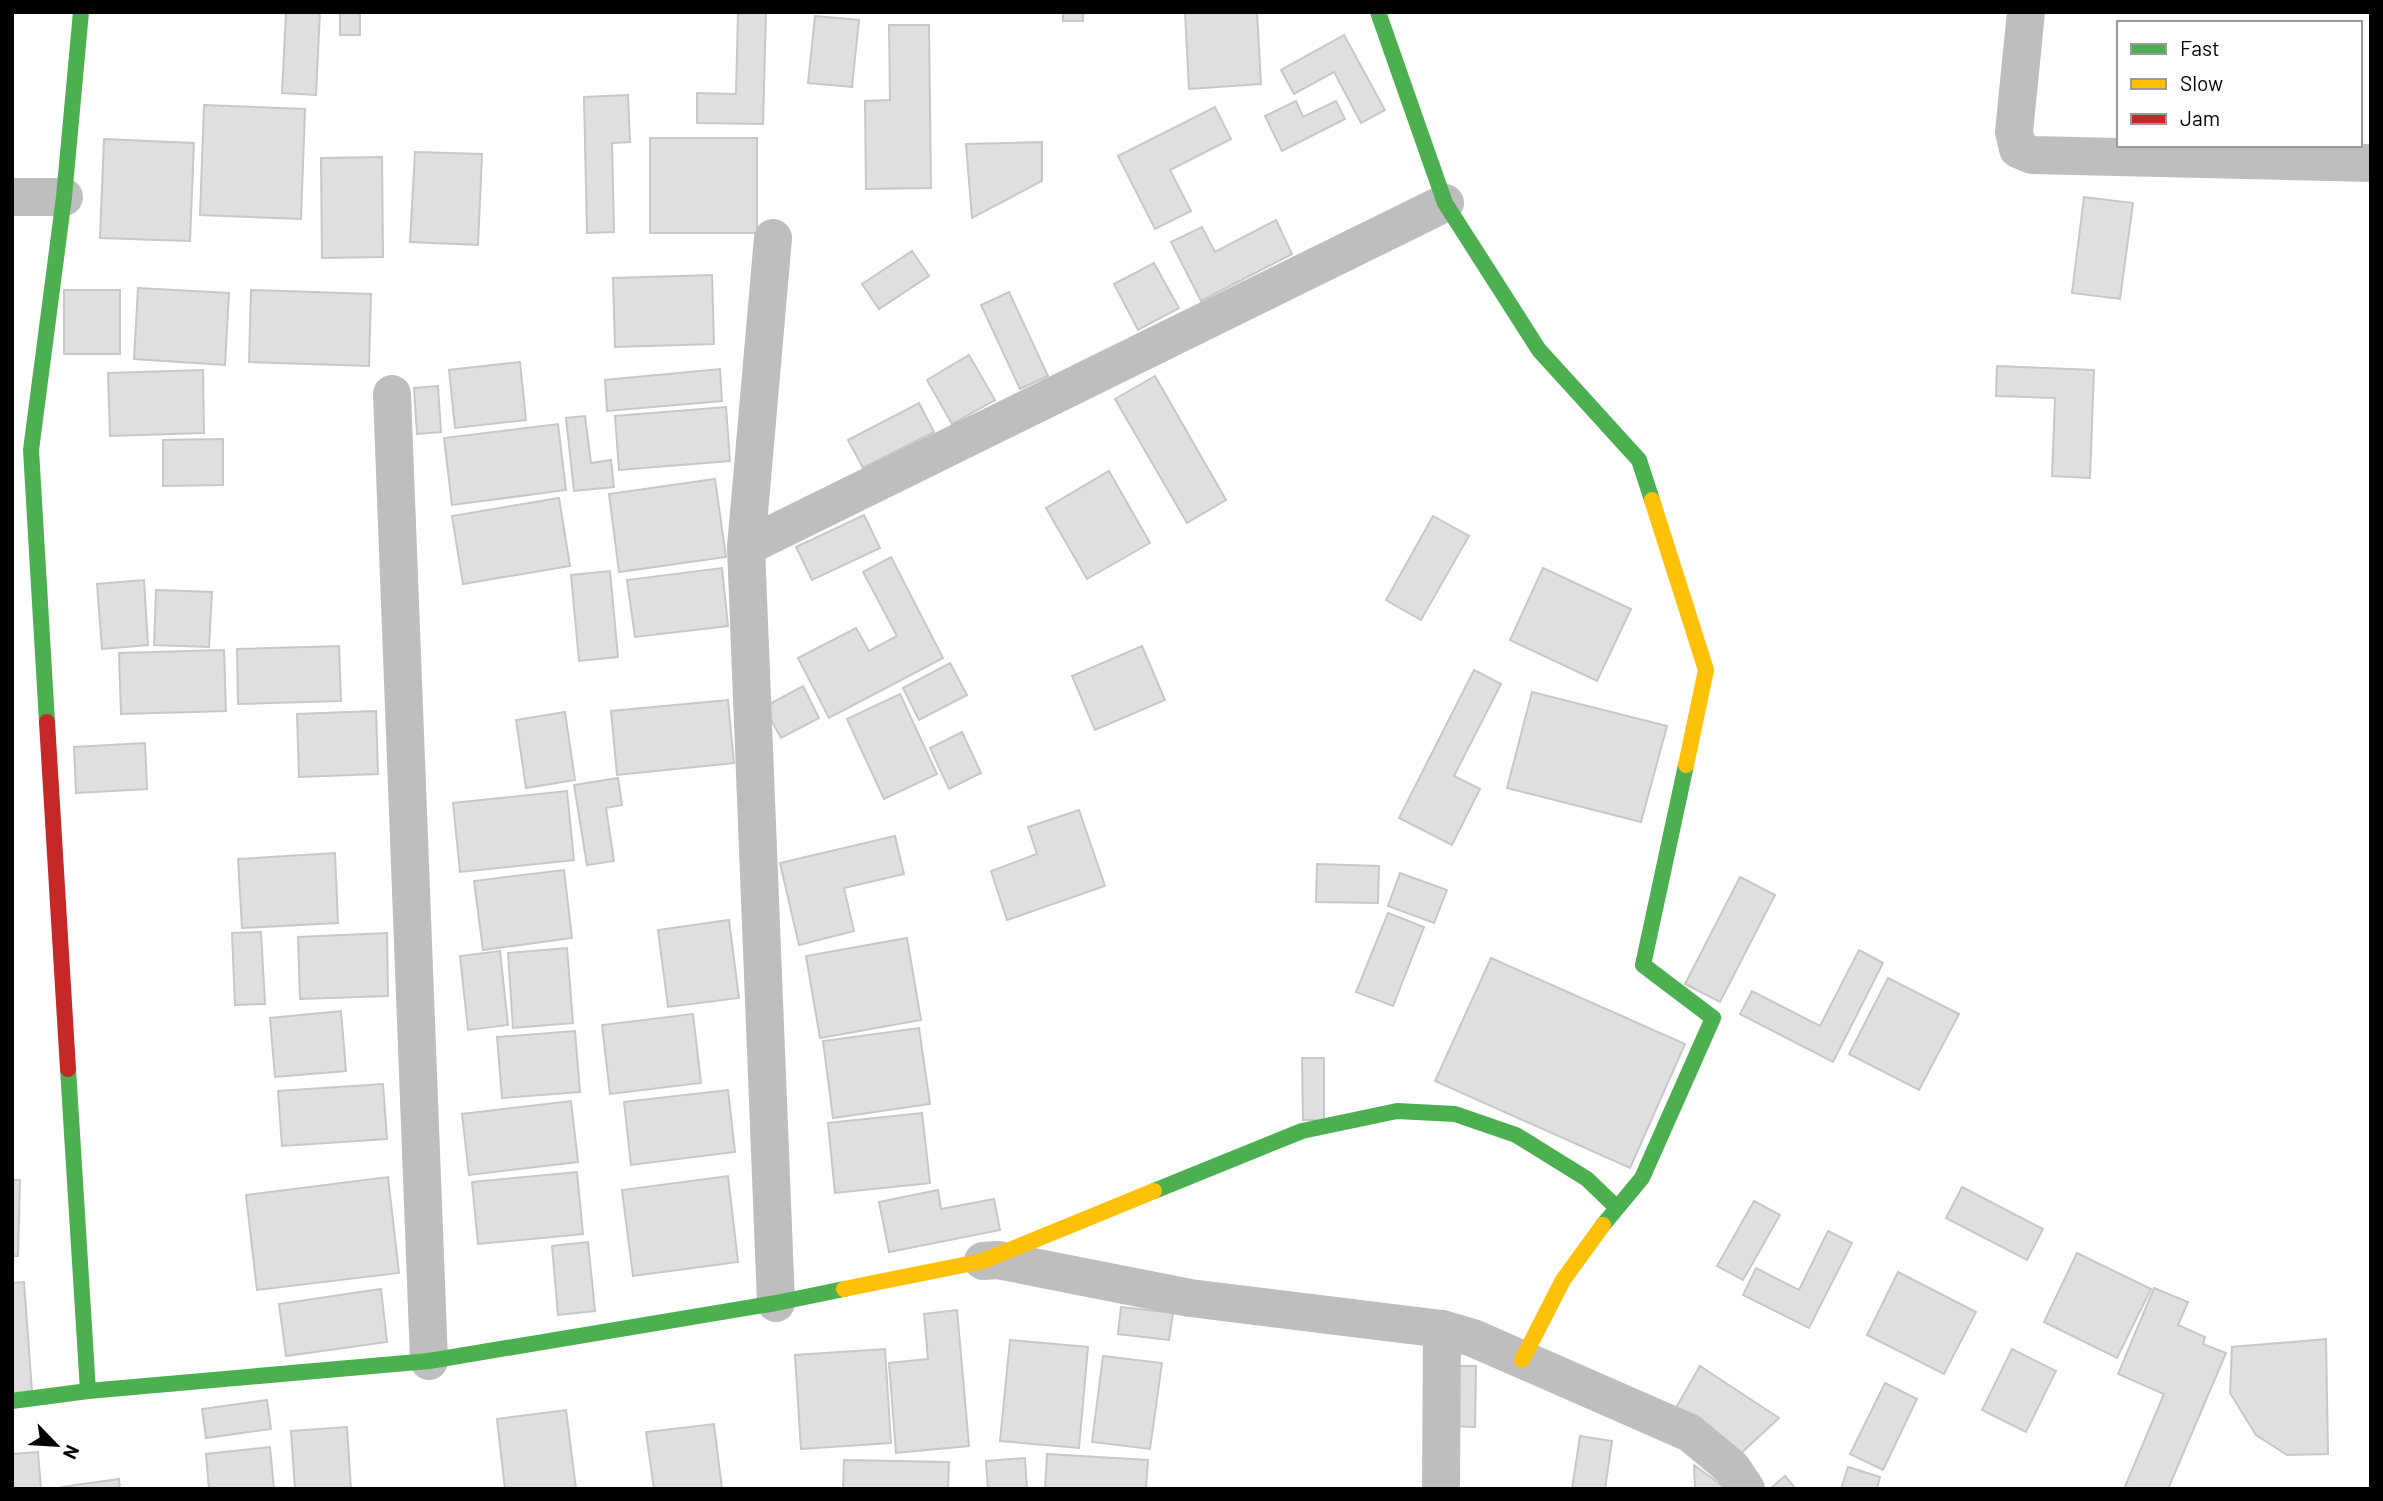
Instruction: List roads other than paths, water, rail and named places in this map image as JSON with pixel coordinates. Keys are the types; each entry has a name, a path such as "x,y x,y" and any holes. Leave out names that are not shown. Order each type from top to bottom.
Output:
{"street":[{"path":"81,12 64,197 21,451 88,1391"},
{"path":"1378,12 1446,203 1539,350 1639,460 1706,670 1643,965 1713,1018 1642,1178 1616,1207 1563,1280 1522,1360"},
{"path":"2026,12 2014,132 2018,149 2032,155 2371,163"},
{"path":"12,197 64,197"},
{"path":"746,547 1446,203"},
{"path":"773,238 746,547 776,1303"},
{"path":"392,394 429,1361"},
{"path":"983,1261 1303,1131 1397,1111 1455,1114 1516,1135 1587,1180 1616,1207"},
{"path":"12,1401 88,1391 429,1361 776,1303 998,1260 1191,1298 1442,1329 1474,1338 1690,1433 1732,1468 1746,1489"},
{"path":"1441,1489 1442,1329"}]}
